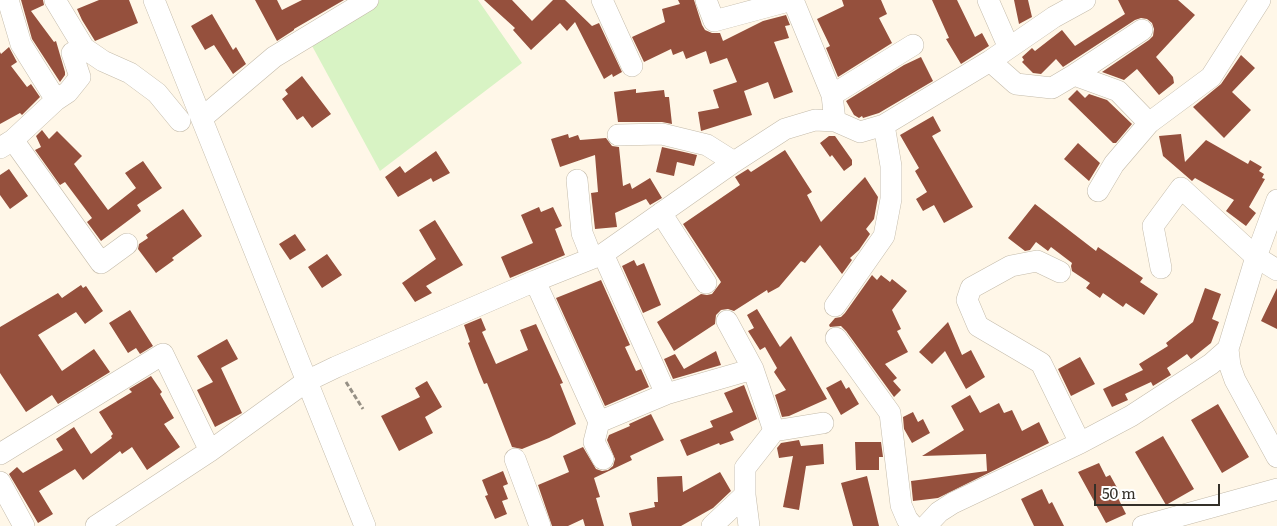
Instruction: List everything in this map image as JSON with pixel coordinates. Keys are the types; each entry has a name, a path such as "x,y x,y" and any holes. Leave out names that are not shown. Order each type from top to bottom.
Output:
{"street":[{"path":"8,0 21,44 56,100"},
{"path":"55,0 84,48 102,60 130,73 157,93 180,121"},
{"path":"154,0 365,526"},
{"path":"202,118 274,57 368,0"},
{"path":"602,0 632,66"},
{"path":"706,0 714,21 793,0 832,95 835,121"},
{"path":"988,0 1009,48"},
{"path":"96,526 210,451 307,381 535,281 597,256 785,128 815,120 835,121 860,132 884,125 1009,48 1052,8 1085,0"},
{"path":"1098,191 1114,164 1149,123 1211,76 1260,0"},
{"path":"990,61 1016,84 1052,88 1142,30"},
{"path":"832,95 913,45"},
{"path":"84,48 72,53 80,77 68,92 56,100 6,144 101,263 127,244"},
{"path":"1074,75 1118,91 1149,123"},
{"path":"835,306 884,236 891,198 891,166 884,125"},
{"path":"618,135 662,134 707,144 734,162"},
{"path":"577,180 582,233 597,256 666,394"},
{"path":"1161,268 1152,226 1181,188 1256,257 1277,270"},
{"path":"1277,200 1256,257 1228,349 1230,366 1235,380 1277,457"},
{"path":"661,213 706,283"},
{"path":"1060,272 1037,262 1011,266 971,288 967,300 978,326 1041,363 1080,443"},
{"path":"535,281 599,422 594,442 604,459"},
{"path":"727,321 753,369 774,431"},
{"path":"836,338 890,413 901,504 907,519 913,526"},
{"path":"939,521 954,504 1131,416 1211,364 1228,349"},
{"path":"0,454 164,354 210,451"},
{"path":"599,422 666,394 753,369"},
{"path":"749,526 745,495 745,468 774,431 822,423"},
{"path":"515,459 540,526"},
{"path":"0,482 24,526"},
{"path":"1143,526 1277,489"},
{"path":"712,526 745,495"}],"path":[{"path":"336,367 363,409"}],"green space":[{"path":"379,0 478,0 522,63 380,171 311,44"}],"building":[{"path":"21,0 43,0 44,5 31,11 54,42 56,41 65,72 60,82 32,39"},
{"path":"99,0 129,0 138,23 95,41 77,9"},
{"path":"255,0 277,0 282,10 302,0 344,0 277,41"},
{"path":"484,0 512,0 532,21 553,0 565,0 592,26 599,23 622,72 613,77 612,74 604,79 575,22 567,31 560,23 531,50 513,30 515,28"},
{"path":"678,0 694,0 705,30 712,33 720,33 723,41 763,21 786,15 790,25 785,26 789,38 774,42 793,92 774,99 768,82 744,91 752,115 701,131 698,112 719,108 713,90 737,82 727,58 710,64 706,51 686,59 683,51 673,55 671,49 644,62 632,37 665,22 662,9 680,4"},
{"path":"842,0 881,0 887,14 879,18 892,43 838,77 826,48 830,46 817,19 844,6"},
{"path":"932,0 957,0 975,37 982,33 989,46 961,64 946,39 949,38"},
{"path":"1014,0 1028,0 1032,17 1019,24"},
{"path":"1118,0 1178,0 1195,15 1156,57 1173,77 1174,83 1159,95 1137,69 1124,80 1102,72 1153,36 1154,29 1152,23 1147,19 1135,20 1063,67 1056,59 1041,74 1033,73 1022,62 1024,60 1022,57 1032,48 1035,51 1062,30 1075,46 1125,14"},
{"path":"212,14 233,50 236,47 246,64 233,74 214,45 205,50 191,26"},
{"path":"9,47 17,62 11,66 27,87 31,84 40,97 22,115 20,113 0,124 0,52 1,54"},
{"path":"1241,55 1255,68 1232,92 1251,110 1224,138 1193,107 1221,84"},
{"path":"921,57 933,81 879,113 863,118 862,116 859,118 854,115 846,101 904,65"},
{"path":"302,76 331,114 312,128 303,116 297,120 282,99 288,94 285,90"},
{"path":"636,89 636,93 664,90 665,97 669,97 672,124 662,122 618,122 614,92"},
{"path":"1077,90 1085,98 1089,94 1107,100 1132,124 1116,143 1113,143 1068,99"},
{"path":"933,116 941,131 932,136 973,207 944,223 934,205 923,211 916,199 927,192 915,171 919,168 900,135"},
{"path":"42,130 49,139 57,131 82,156 74,164 108,210 136,188 125,173 143,161 162,188 137,205 141,211 101,241 87,222 92,218 65,182 60,185 35,150 41,147 36,136"},
{"path":"568,134 569,138 578,135 580,140 606,138 612,146 619,147 623,186 630,183 632,189 650,178 662,198 650,205 646,199 615,213 617,227 595,229 591,193 598,192 595,155 560,167 551,139"},
{"path":"1181,134 1185,162 1206,140 1248,164 1250,160 1262,167 1259,171 1264,174 1262,178 1265,179 1249,207 1256,213 1246,226 1226,211 1234,200 1195,178 1192,181 1163,156 1159,136"},
{"path":"829,136 835,136 852,160 852,165 844,171 832,155 830,157 820,143"},
{"path":"1078,143 1100,163 1089,181 1064,159"},
{"path":"662,147 697,155 694,166 677,162 674,176 656,172"},
{"path":"785,150 812,192 807,195 821,222 865,177 878,197 874,219 866,229 870,234 859,250 850,258 852,260 842,274 820,245 805,263 801,261 779,287 768,293 767,290 734,311 728,309 721,310 716,315 715,324 674,351 657,322 701,294 712,294 721,282 683,224 740,185 735,177 748,169 751,172"},
{"path":"436,151 450,173 433,182 431,178 398,197 385,177 400,166 405,173"},
{"path":"9,169 28,196 10,209 0,195 0,175"},
{"path":"1035,204 1096,251 1098,247 1143,278 1140,282 1158,294 1144,315 1126,303 1123,307 1103,293 1100,298 1086,288 1090,283 1072,271 1072,263 1051,247 1048,251 1036,242 1030,250 1025,251 1008,238"},
{"path":"539,207 541,212 553,207 562,226 555,229 565,255 510,278 501,257 533,243 521,215"},
{"path":"183,209 202,236 172,258 174,260 156,273 138,249 139,244 148,238 146,235"},
{"path":"435,220 463,265 426,286 432,293 415,302 402,283 436,259 419,230"},
{"path":"295,234 306,250 290,260 279,244"},
{"path":"327,254 342,275 322,288 308,267"},
{"path":"634,260 637,266 644,263 661,305 643,313 622,266"},
{"path":"872,275 877,280 881,275 890,282 892,279 907,291 892,310 901,329 897,331 908,352 885,364 897,378 893,381 901,390 894,397 846,331 841,326 830,327 829,325 835,318 841,317 845,313"},
{"path":"601,280 630,345 625,347 636,371 641,369 649,387 605,406 556,298"},
{"path":"81,285 83,288 86,286 103,311 85,324 76,312 38,335 62,371 94,349 110,372 58,404 52,395 26,412 0,373 0,327 58,293 62,298"},
{"path":"1205,288 1221,294 1212,319 1219,322 1211,343 1191,359 1187,354 1167,368 1171,375 1153,386 1151,382 1125,394 1128,400 1112,407 1103,389 1143,370 1139,364 1168,346 1166,343 1193,322"},
{"path":"1277,288 1277,329 1261,321"},
{"path":"757,309 780,347 791,336 827,399 789,416 782,417 775,395 786,390 774,372 777,368 765,347 760,350 748,331 754,328 747,315"},
{"path":"130,310 153,346 140,354 136,348 128,353 109,323"},
{"path":"481,318 486,330 482,332 496,364 528,350 520,330 536,324 563,383 560,384 576,424 522,449 512,447 487,383 484,384 468,343 470,342 464,325"},
{"path":"948,322 962,355 971,350 985,377 966,389 945,351 932,364 919,352"},
{"path":"227,339 238,359 221,368 242,413 215,427 197,390 213,382 197,356"},
{"path":"716,351 721,365 673,379 664,359 675,354 684,369"},
{"path":"1080,357 1095,384 1071,396 1058,369"},
{"path":"151,376 162,392 160,394 174,418 164,424 180,447 147,470 132,447 122,454 120,451 83,480 75,469 39,491 53,514 38,523 9,474 17,467 23,473 63,450 56,439 74,427 91,454 112,438 113,434 99,412 132,392 129,389"},
{"path":"841,380 846,389 849,387 859,404 841,415 826,388"},
{"path":"427,381 442,407 425,417 433,433 399,451 381,416 420,397 415,388"},
{"path":"744,385 757,419 730,432 734,440 720,445 719,443 687,456 680,440 713,427 710,421 733,412 724,393"},
{"path":"970,395 980,413 999,403 1004,413 1012,410 1022,431 1039,422 1049,443 938,498 913,501 911,481 987,471 986,454 922,456 964,430 951,406"},
{"path":"1218,404 1249,457 1222,473 1191,420"},
{"path":"913,412 918,422 923,419 930,433 912,443 904,429 903,417"},
{"path":"651,414 664,440 630,456 632,460 594,478 600,497 596,498 604,526 585,526 583,519 568,526 552,526 538,485 569,472 563,456 583,447 596,469 608,470 613,466 615,459 607,440 609,435"},
{"path":"1163,436 1194,489 1166,505 1135,452"},
{"path":"799,440 801,446 823,444 824,464 806,466 799,510 783,507 793,456 779,458 777,448 781,443"},
{"path":"855,442 881,442 883,457 879,457 879,470 856,470"},
{"path":"1099,463 1106,477 1110,475 1120,493 1117,496 1126,514 1106,523 1078,472"},
{"path":"503,471 508,484 503,486 508,499 502,501 507,514 495,519 485,496 488,495 482,480"},
{"path":"720,472 731,491 713,508 681,526 632,526 629,513 655,507 654,502 658,502 657,477 682,476 683,492"},
{"path":"867,476 879,526 853,526 841,483"},
{"path":"1042,489 1049,504 1052,502 1064,526 1034,526 1021,499"}]}
